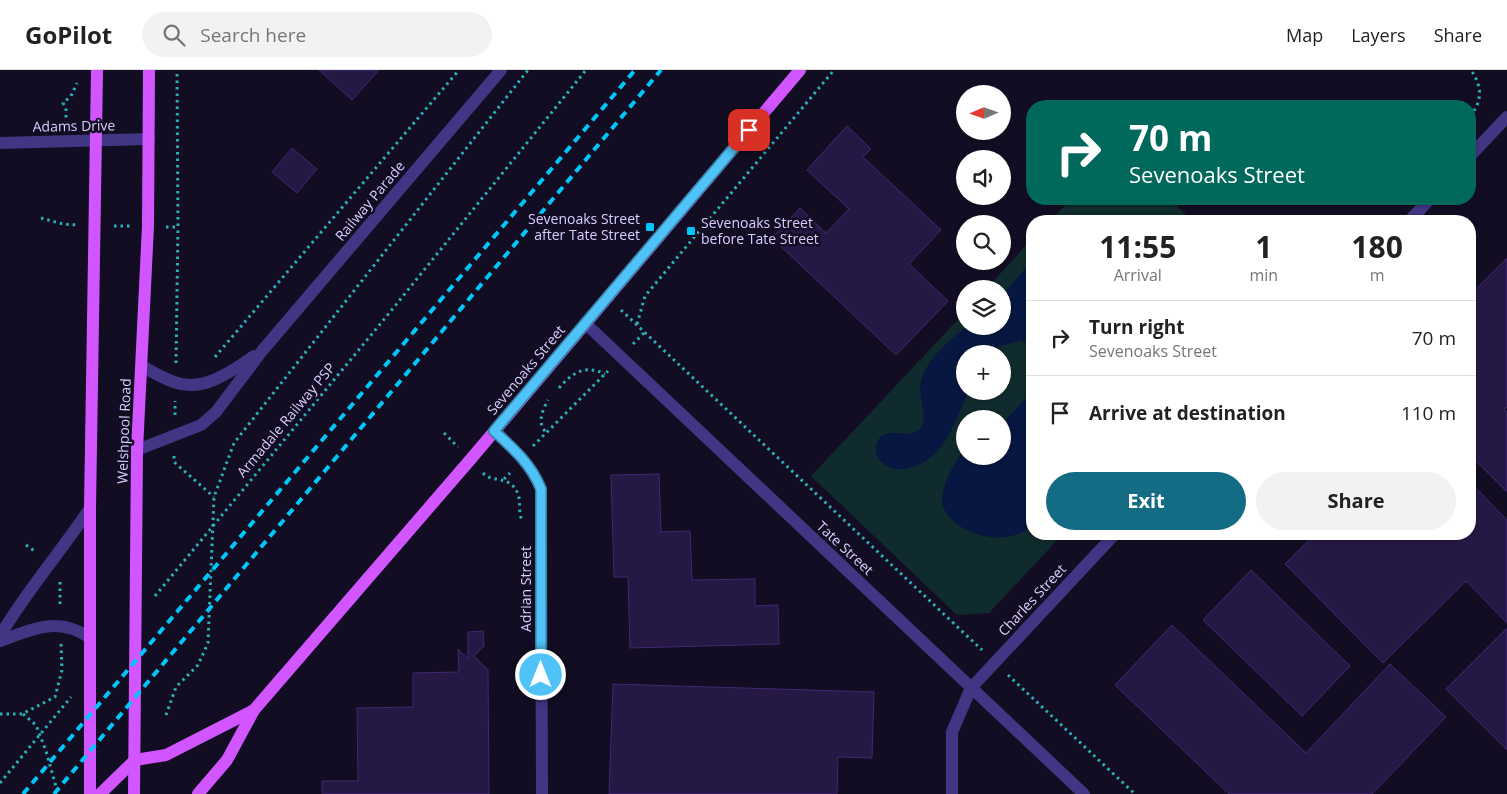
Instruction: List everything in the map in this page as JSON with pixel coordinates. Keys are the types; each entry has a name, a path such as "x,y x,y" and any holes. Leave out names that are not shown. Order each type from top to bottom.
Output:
{"main road":[{"path":"90,794 90,508 97,70"},
{"name":"Welshpool Road","path":"134,794 137,450 142,366 149,139 149,70"},
{"name":"Sevenoaks Street","path":"198,794 227,760 254,710 494,431 800,70"},
{"name":"Sevenoaks Street","path":"135,760 166,755 254,710"},
{"path":"100,794 135,760"}],"street":[{"name":"Railway Parade","path":"137,450 201,425 216,412 262,350 501,70"},
{"path":"1476,150 1507,117"},
{"name":"Adams Drive","path":"0,143 96,142 149,139"},
{"path":"1415,215 1424,205"},
{"name":"Tate Street","path":"585,323 1084,794"},
{"name":"Railway Parade","path":"142,366 176,383 209,382 222,376 262,350"},
{"name":"Adrian Street","path":"494,431 523,458 535,474 541,489 542,794"},
{"path":"0,636 18,605 52,562 90,508"},
{"name":"Charles Street","path":"970,688 1109,540"},
{"path":"0,641 30,630 60,626 77,629 90,638"},
{"path":"952,794 952,732 970,688"}],"path":[{"path":"212,361 459,70"},
{"path":"166,715 176,687 198,665 208,643 214,497 234,443 528,70"},
{"name":"Armadale Railway PSP","path":"152,600 386,317 586,70"},
{"path":"636,324 645,296 834,70"},
{"path":"1471,70 1476,77 1480,91 1479,106 1476,109"},
{"path":"66,142 66,108 64,103 71,96 78,77"},
{"path":"178,227 176,366 183,366"},
{"path":"608,297 1135,794"},
{"path":"504,479 545,432 645,332"},
{"path":"545,432 542,428 541,412 548,399 569,377 580,370 590,369 605,374"},
{"path":"485,476 504,479 513,486 519,495 520,519 541,535"},
{"path":"0,714 22,714 55,697 62,670 60,574"},
{"path":"0,783 76,691"},
{"path":"22,714 36,725 46,751 58,794"}],"green space":[{"path":"1065,205 1176,205 1186,215 1056,215"},
{"path":"1026,246 1026,540 1057,540 989,613 957,615 811,476 956,322 956,335 1011,335 1011,280 994,280 1003,270 1011,270 1011,262"}],"water":[{"path":"1026,268 1026,343 1020,341 1003,345 956,345 956,400 965,400 961,410 956,410 956,420 947,438 932,457 922,463 909,468 894,469 889,467 876,454 878,440 887,434 912,433 921,427 923,415 921,381 929,364 956,335 1011,335 1011,285"},
{"path":"1026,398 1026,529 1011,536 998,537 985,536 961,527 951,519 942,503 944,486 956,461 956,465 1011,465 1011,414"}],"building":[{"path":"319,70 379,70 352,100"},
{"path":"847,126 871,149 863,157 941,230 909,264 948,301 896,355 772,238 800,208 826,233 849,209 807,170"},
{"path":"292,148 317,169 297,193 272,172"},
{"path":"1507,258 1507,407 1504,410 1507,412 1507,492 1476,461 1476,289"},
{"path":"659,474 661,532 690,531 692,580 755,579 755,606 778,605 779,644 630,648 628,577 614,577 611,475"},
{"path":"1476,488 1507,520 1507,623 1466,581 1383,663 1285,564 1309,540 1476,540"},
{"path":"1251,570 1350,666 1302,716 1203,620"},
{"path":"1172,625 1306,753 1390,664 1446,717 1372,794 1229,794 1115,685"},
{"path":"1507,628 1507,750 1446,689"},
{"path":"483,631 484,646 474,656 488,670 489,794 322,794 322,781 358,781 357,708 413,707 413,673 459,672 458,649 468,659 468,632"},
{"path":"613,684 874,692 872,758 838,757 837,794 609,794"}],"railway":[{"path":"23,794 635,70"},
{"path":"54,794 661,70"}],"place":[{"name":"Sevenoaks Street after Tate Street","path":"650,227"},
{"name":"Sevenoaks Street before Tate Street","path":"691,231"}],"route":[{"path":"541,675 541,489 535,474 523,458 494,431 749,130"}]}
